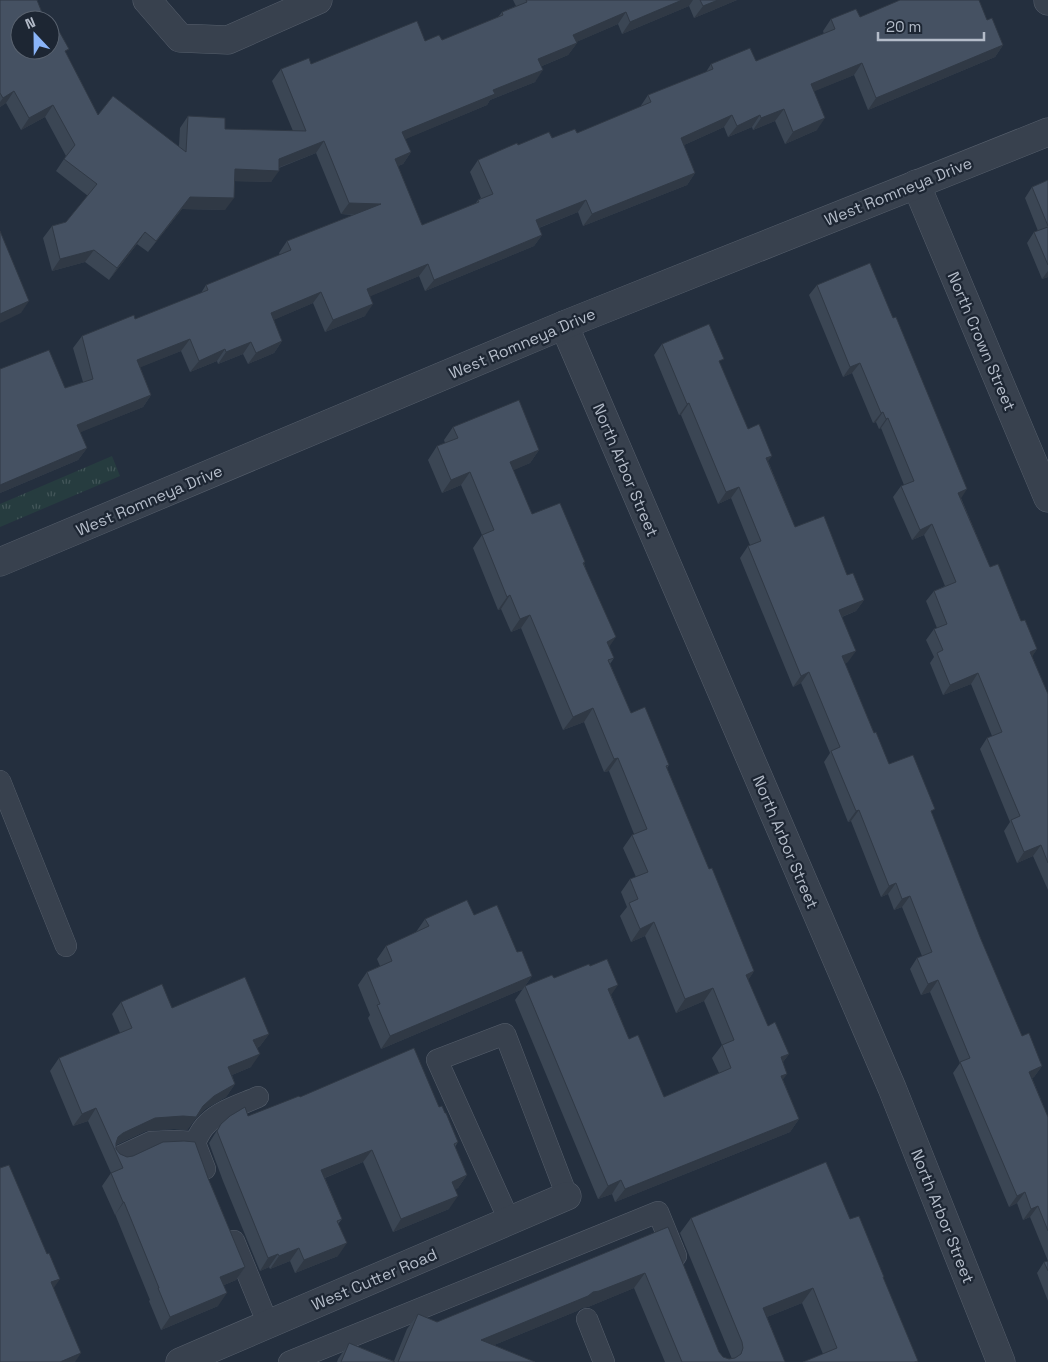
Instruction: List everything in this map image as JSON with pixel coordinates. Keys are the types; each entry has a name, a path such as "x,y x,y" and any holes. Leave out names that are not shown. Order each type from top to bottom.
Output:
{"street":[{"path":"147,0 180,38 228,40 318,0"},
{"name":"West Romneya Drive","path":"0,562 564,326 1048,132"},
{"name":"North Crown Street","path":"916,184 1048,498"},
{"name":"North Arbor Street","path":"564,326 892,1088 1001,1362"},
{"name":"West Cutter Road","path":"180,1362 567,1196"}],"lane":[{"path":"0,781 66,946"},
{"path":"509,1220 437,1060 505,1034 567,1196"},
{"path":"211,1186 195,1143 199,1134 208,1122 258,1097"},
{"path":"119,1157 151,1142 174,1141 195,1143"},
{"path":"289,1362 658,1212 683,1274"},
{"path":"226,1223 268,1324"},
{"path":"587,1319 604,1362"}],"green space":[{"path":"112,456 120,476 0,527 0,504"}],"building":[{"path":"0,0 37,0 41,10 10,10 10,60 60,60 60,33 69,49 65,51 98,115 113,96 186,152 188,116 225,118 225,129 306,131 281,69 309,58 311,64 417,21 425,41 439,35 442,40 503,15 502,12 527,2 526,0 682,0 630,22 626,12 573,35 577,43 538,59 543,70 493,90 495,94 402,132 411,152 395,159 422,225 479,202 478,200 493,194 478,160 517,143 518,145 549,132 552,138 575,129 577,133 651,102 648,95 713,69 711,64 750,48 756,61 835,29 831,19 856,9 860,17 900,0 979,0 987,20 992,18 1003,45 876,98 862,63 811,84 825,118 793,132 784,109 761,118 760,115 737,126 732,115 681,138 695,173 592,214 586,200 536,220 542,235 434,280 428,264 367,289 373,304 333,320 321,292 271,313 282,341 256,353 251,342 226,352 225,349 199,361 190,339 137,360 151,395 77,425 87,448 0,485 0,369 49,350 65,388 93,379 82,336 134,315 135,319 208,290 206,285 291,250 287,241 381,204 349,203 324,141 279,159 279,171 235,169 234,198 190,197 156,241 145,232 117,268 94,250 60,259 52,226 66,222 97,184 64,159 75,145 53,105 29,118 14,91 3,98 0,93"},
{"path":"700,0 718,0 703,6"},
{"path":"1048,180 1048,226 1032,187"},
{"path":"1048,227 1048,265 1034,232"},
{"path":"0,231 29,301 0,314"},
{"path":"870,263 893,318 896,317 967,489 958,493 990,567 998,564 1021,621 1025,620 1037,649 1030,652 1048,694 1048,863 1041,845 1024,852 1011,820 1020,816 987,738 1002,732 978,673 950,685 937,653 943,650 934,629 947,624 934,591 956,582 932,524 920,530 901,486 914,481 888,418 886,419 883,412 881,413 860,363 850,367 817,285"},
{"path":"709,324 724,359 719,361 748,429 759,424 772,456 766,458 795,527 824,516 847,575 853,573 864,600 839,610 856,651 842,656 889,764 913,755 935,809 931,811 980,937 1022,1036 1029,1033 1042,1066 1029,1072 1048,1117 1048,1231 1038,1206 1031,1209 1025,1192 1017,1196 960,1062 970,1058 938,980 928,984 917,958 932,952 910,896 902,899 896,883 889,886 859,810 856,811 831,751 840,747 809,672 801,676 748,546 761,541 739,487 726,492 662,344"},
{"path":"519,400 539,450 510,462 532,514 560,503 585,562 583,563 616,637 607,642 614,658 608,660 631,713 645,707 669,765 666,766 709,869 712,868 754,971 746,975 768,1026 775,1022 789,1054 781,1057 787,1074 781,1076 799,1119 625,1189 621,1180 608,1186 525,986 552,975 554,978 607,959 618,985 608,989 629,1039 638,1035 664,1097 731,1068 722,1045 734,1040 713,988 685,999 654,922 640,929 629,903 638,899 630,879 648,872 632,835 647,829 618,758 614,759 593,708 573,717 530,615 520,619 510,595 507,597 482,535 494,530 470,472 451,480 437,446 458,438 453,427"},
{"path":"467,900 474,915 497,905 517,952 522,951 532,976 390,1036 377,1005 380,1004 367,972 392,961 386,946 429,926 425,919"},
{"path":"245,977 269,1034 253,1040 260,1054 228,1067 235,1084 214,1096 203,1106 196,1117 155,1118 123,1133 118,1137 116,1143 116,1149 120,1154 127,1157 163,1142 195,1142 245,1267 220,1277 227,1293 170,1317 111,1173 123,1168 96,1108 82,1114 59,1058 132,1028 121,1002 162,984 172,1008"},
{"path":"414,1048 439,1107 442,1106 446,1113 458,1142 454,1144 467,1175 452,1182 458,1196 401,1219 372,1150 321,1170 342,1219 337,1221 347,1243 304,1260 299,1248 268,1258 217,1131 221,1124 245,1107 248,1116 300,1097"},
{"path":"826,1162 850,1219 859,1216 918,1361 803,1362 837,1348 813,1288 763,1308 785,1362 682,1362 645,1273 593,1292 588,1296 481,1340 535,1362 398,1362 418,1314 437,1322 668,1227 719,1352 723,1357 735,1358 741,1354 742,1342 691,1218"},
{"path":"9,1165 47,1254 49,1253 60,1279 51,1282 81,1353 60,1362 0,1362 0,1168"},
{"path":"1048,1261 1048,1271 1044,1262"},
{"path":"349,1343 395,1362 341,1362"}]}
